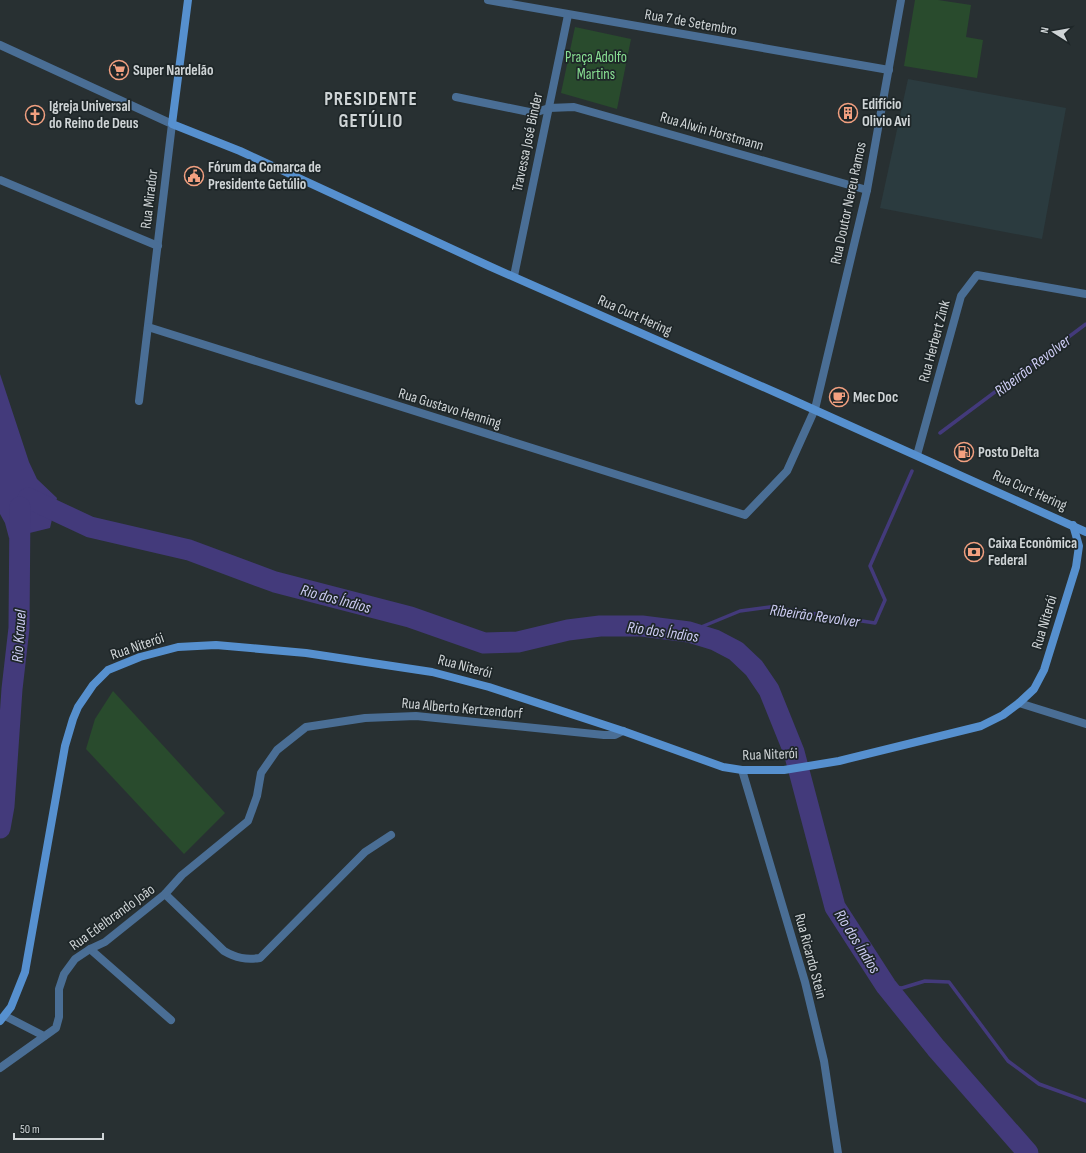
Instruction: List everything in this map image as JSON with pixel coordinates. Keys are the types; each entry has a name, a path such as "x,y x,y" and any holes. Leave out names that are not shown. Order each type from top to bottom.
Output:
{"main road":[{"name":"Rua Mirador","path":"172,124 188,0"},
{"name":"Rua Curt Hering","path":"172,124 240,151 514,276 815,409 1086,532"},
{"name":"Rua Niterói","path":"2,1018 11,1007 25,972 65,746 78,707 93,685 108,670 140,657 190,645 242,647 306,653 432,672 477,684 623,731 723,768 742,770 784,770 839,761 981,726 1003,715 1019,703 1034,689 1044,670 1076,567 1079,546 1073,525"},
{"path":"1076,567 1086,558"}],"street":[{"name":"Rua 7 de Setembro","path":"488,0 889,70"},
{"name":"Rua Doutor Nereu Ramos","path":"745,515 787,470 815,409 867,190 901,0"},
{"name":"Travessa José Binder","path":"514,276 568,15"},
{"path":"0,45 172,124"},
{"name":"Rua Alwin Horstmann","path":"456,97 534,113 549,108 574,107 867,190"},
{"name":"Rua Mirador","path":"139,401 172,124"},
{"path":"0,180 158,246"},
{"name":"Rua Herbert Zink","path":"917,455 961,296 977,275 1086,294"},
{"name":"Rua Gustavo Henning","path":"148,327 745,515"},
{"path":"1019,703 1086,724"},
{"name":"Rua Alberto Kertzendorf","path":"165,894 182,875 248,820 257,796 261,773 277,750 306,727 365,718 416,716 604,736 615,735 623,731"},
{"name":"Rua Ricardo Stein","path":"742,770 805,982 824,1060 838,1153"},
{"name":"Rua Edelbrando João","path":"0,1068 56,1028 59,1017 59,989 64,974 75,959 90,949 105,942 165,894 224,951 233,956 247,959 260,958 365,852 391,835"},
{"path":"90,949 171,1020"},
{"path":"2,1018 44,1036"}],"shaded area":[{"path":"908,79 1066,108 1042,239 880,208"},
{"path":"0,374 29,462 37,479 57,498 50,528 9,538 5,523 0,514"}],"green space":[{"path":"915,0 938,0 971,5 966,37 983,40 977,78 904,66"},
{"name":"Praça Adolfo Martins","path":"575,27 631,39 617,109 561,93"},
{"path":"113,691 225,813 184,854 86,749 95,719"}],"waterway":[{"name":"Ribeirão Revolver","path":"940,433 1086,324"},
{"name":"Ribeirão Revolver","path":"689,632 740,611 770,607 875,623 885,600 870,566 912,471"},
{"name":"Rio dos Índios","path":"28,498 90,527 189,550 275,582 410,617 484,643 518,642 568,630 600,626 642,626 689,632 715,640 736,651 754,668 769,690 794,752 835,907 886,986 936,1048 1028,1153"},
{"name":"Rio Krauel","path":"0,828 4,806 12,689 19,628 20,507"},
{"path":"886,986 902,988 925,981 949,982 1008,1061 1039,1084 1086,1101"}],"place":[{"name":"Super Nardelão","path":"119,70"},
{"name":"Edifício Olivio Avi","path":"848,113"},
{"name":"Igreja Universal do Reino de Deus","path":"35,115"},
{"name":"Fórum da Comarca de Presidente Getúlio","path":"194,176"},
{"name":"Mec Doc","path":"839,397"},
{"name":"Posto Delta","path":"964,452"},
{"name":"Caixa Econômica Federal","path":"974,552"}],"district":[{"name":"PRESIDENTE GETÚLIO","path":"371,109"}]}
